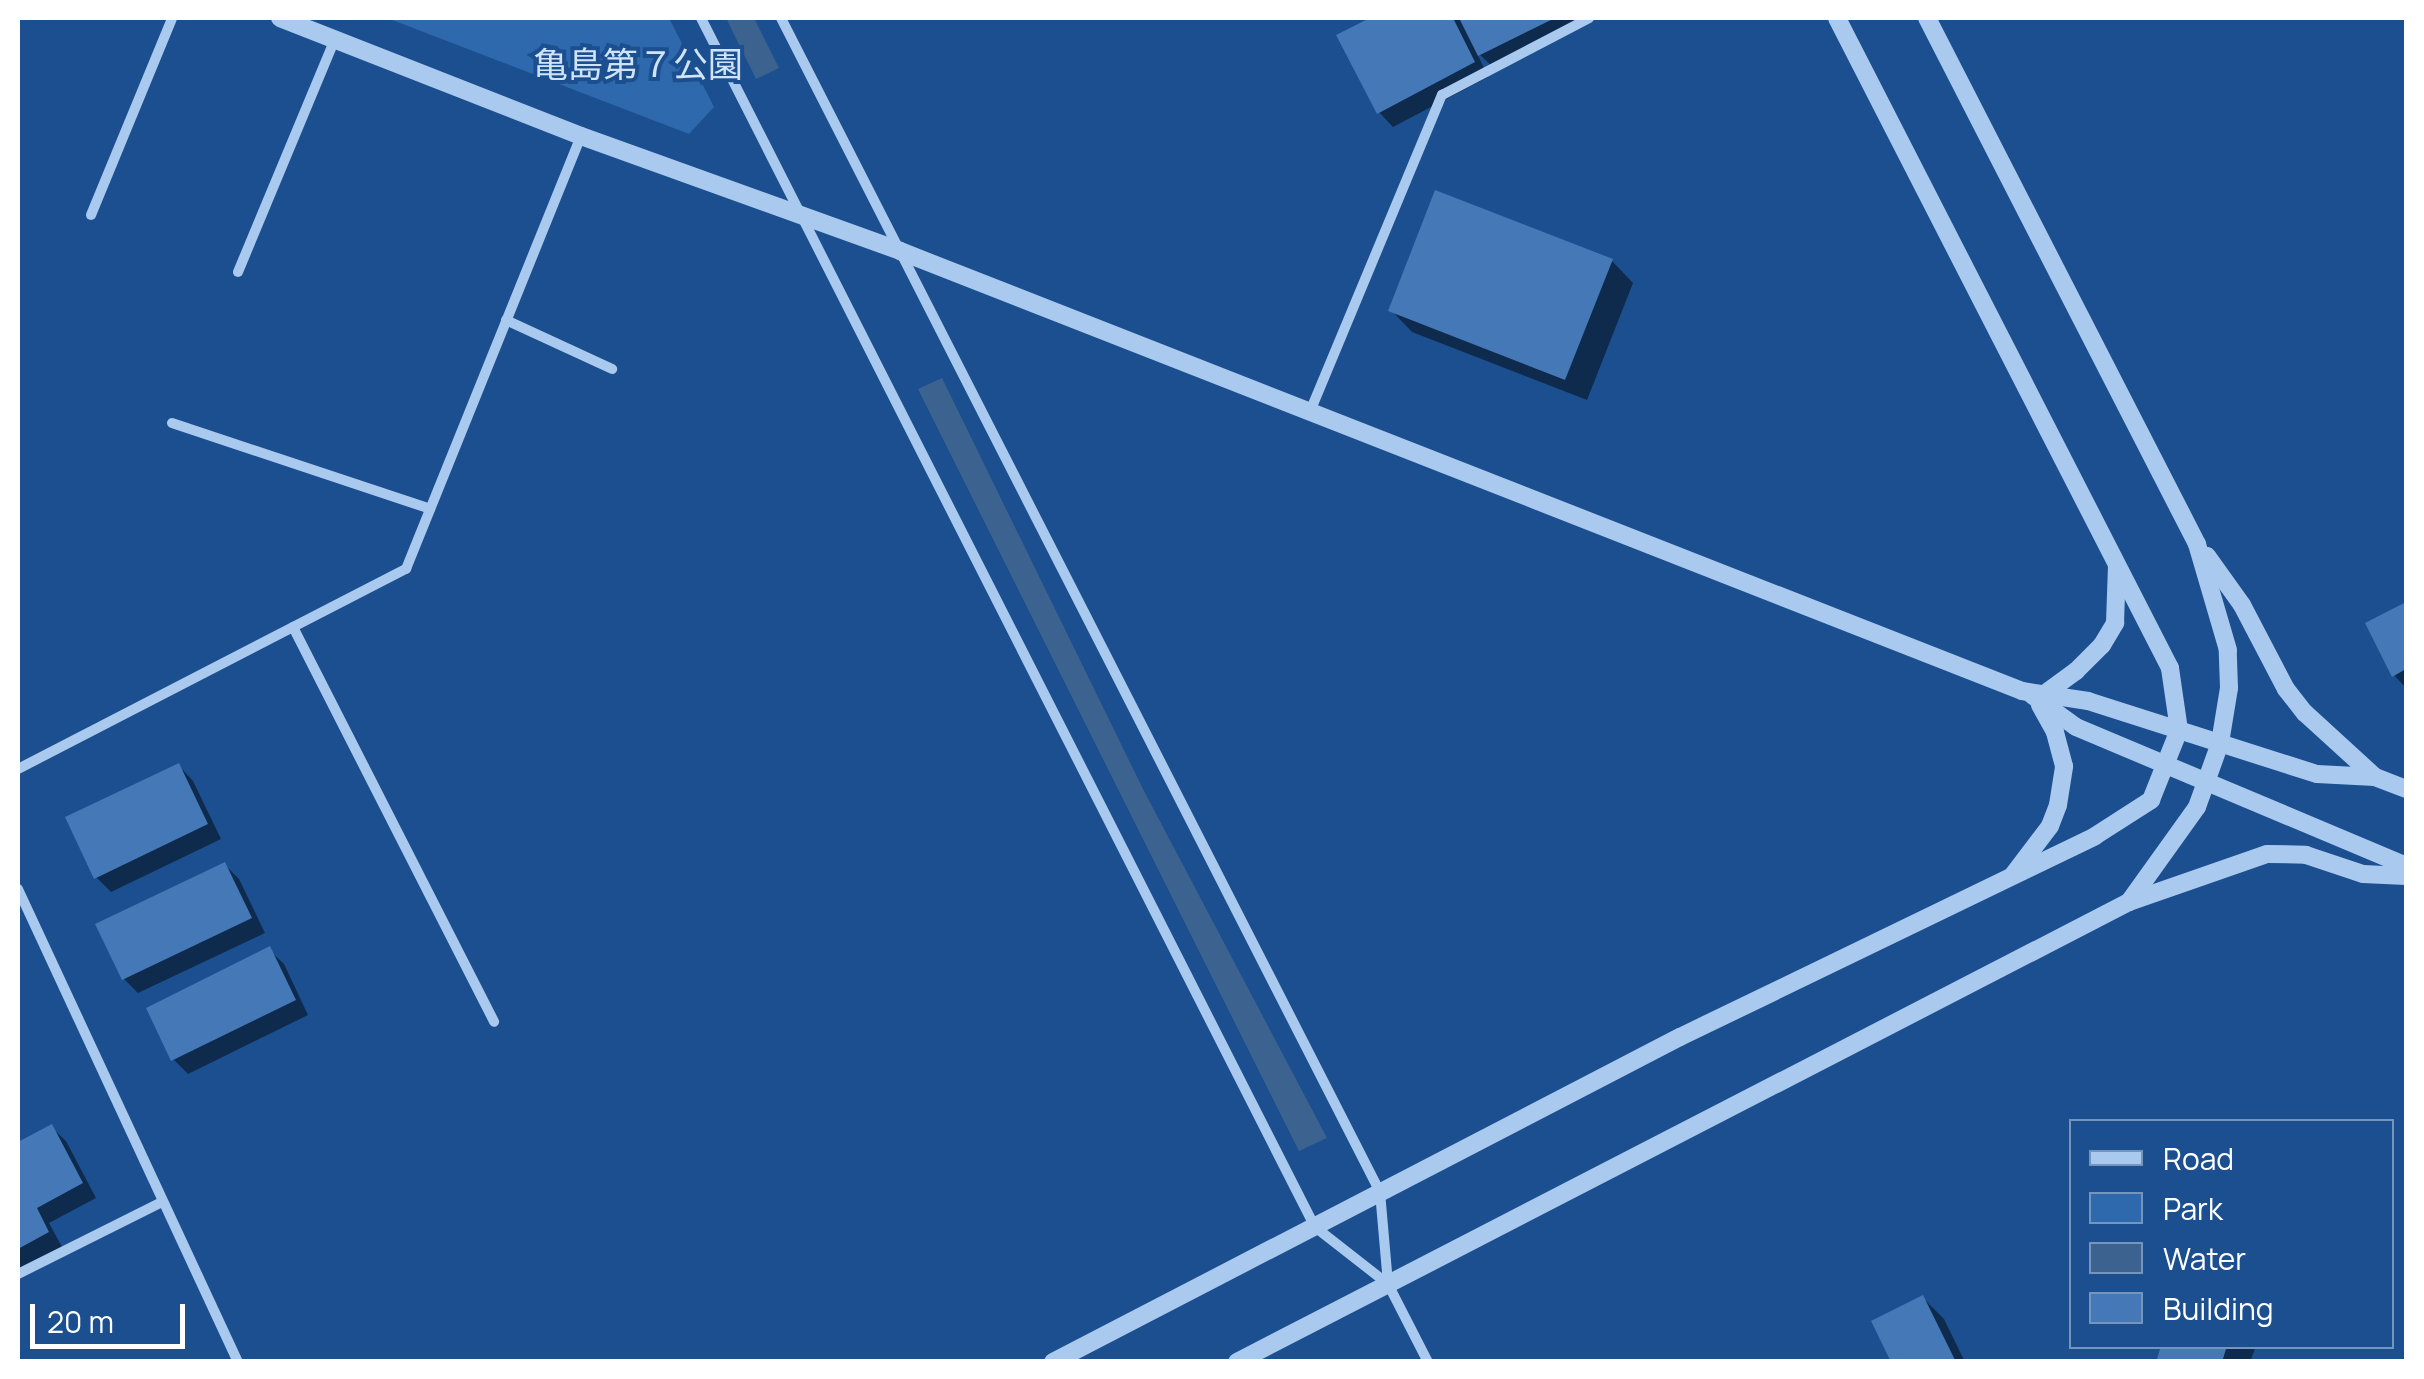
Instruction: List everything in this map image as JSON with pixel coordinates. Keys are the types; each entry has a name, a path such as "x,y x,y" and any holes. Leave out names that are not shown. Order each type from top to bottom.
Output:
{"street":[{"path":"90,216 172,18"},
{"path":"280,18 581,136 900,251 2038,698 2076,727 2406,866"},
{"path":"701,18 1315,1226 1388,1284"},
{"path":"781,18 1380,1192 1388,1284 1428,1362"},
{"path":"1309,414 1442,96 1589,18"},
{"path":"1053,1362 1680,1037 2010,880 2136,812 2151,800 2179,730 2170,668 1837,18"},
{"path":"1927,18 2198,544 2242,605 2286,689 2304,713 2374,777"},
{"path":"238,272 335,39"},
{"path":"18,769 406,569 581,136"},
{"path":"506,320 612,369"},
{"path":"172,424 430,510"},
{"path":"2129,902 2197,807 2220,743 2229,688 2228,650 2198,544"},
{"path":"2038,698 2076,671 2102,645 2115,623 2118,563"},
{"path":"293,627 494,1022"},
{"path":"2038,698 2088,702 2318,774 2374,777 2406,789"},
{"path":"2010,880 2050,826 2058,805 2064,766 2055,732 2038,698"},
{"path":"1236,1362 2129,902 2267,854 2306,855 2363,874 2406,876"},
{"path":"18,890 238,1362"},
{"path":"18,1274 162,1202"}],"green space":[{"name":"亀島第７公園","path":"387,18 669,18 714,107 689,134"}],"water":[{"path":"726,18 754,18 779,68 756,79"},
{"path":"942,378 1144,791 1327,1138 1299,1151 918,389"}],"building":[{"path":"1370,18 1453,18 1475,62 1377,114 1336,35"},
{"path":"1459,18 1555,18 1478,56"},
{"path":"1435,190 1613,259 1565,380 1388,311"},
{"path":"2406,602 2406,669 2392,677 2365,623"},
{"path":"179,763 208,824 94,879 65,817"},
{"path":"225,862 252,918 122,980 95,924"},
{"path":"270,946 296,1000 171,1061 146,1008"},
{"path":"52,1124 83,1183 37,1208 49,1232 18,1249 18,1142"},
{"path":"1923,1295 1956,1362 1891,1362 1871,1321"},
{"path":"2160,1349 2226,1349 2222,1362 2156,1362"}]}
